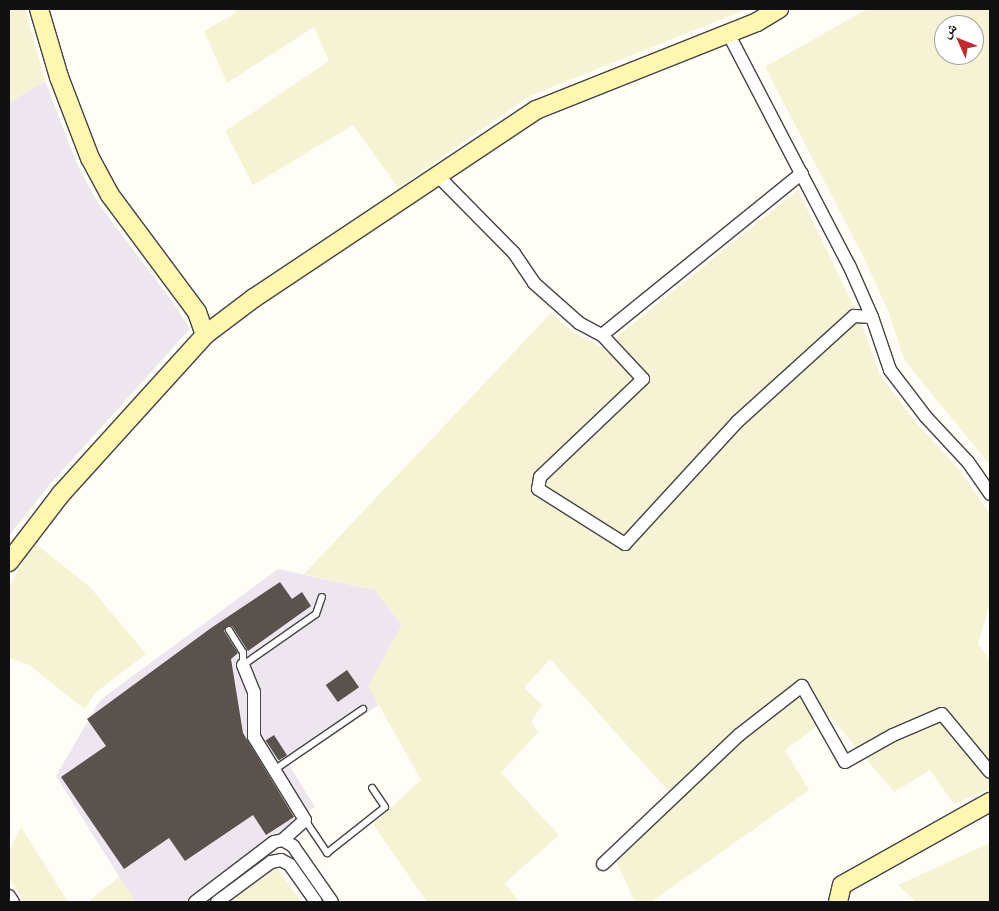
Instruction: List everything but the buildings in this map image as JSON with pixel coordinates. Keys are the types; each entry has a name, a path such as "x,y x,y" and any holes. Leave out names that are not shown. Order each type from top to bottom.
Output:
{"main road":[{"path":"40,9 59,76 90,158 115,203 197,312 206,335"},
{"path":"9,562 56,500 206,335 269,288 536,110 728,33 779,9"},
{"path":"838,902 842,885 990,802"}],"street":[{"path":"728,33 802,173 872,317 890,370 926,417 968,462 990,494"},
{"path":"602,335 802,173"},
{"path":"438,176 514,253 534,283 579,322 602,335 643,379 540,476 538,489 625,544 737,422 854,316 872,317"},
{"path":"194,902 274,842 283,840 305,820 254,737 254,692 243,665"},
{"path":"602,864 739,736 802,686 845,762 893,734 942,714 990,772"},
{"path":"283,840 293,846 332,902"},
{"path":"217,902 271,862 281,860 290,865 316,902"},
{"path":"9,896 13,902"}],"lane":[{"path":"243,665 316,614 322,597"},
{"path":"229,630 242,652 243,665"},
{"path":"274,770 363,709"},
{"path":"305,820 327,853 385,808 372,788"}],"shaded area":[{"path":"9,9 25,9 45,81 9,102"},
{"path":"234,9 747,9 529,96 398,188 353,125 253,185 225,131 329,61 314,27 227,83 204,31 236,13"},
{"path":"867,9 990,9 990,465 905,361 888,311 864,258 765,67"},
{"path":"45,81 77,164 98,203 174,304 190,329 50,484 9,536 9,102"},
{"path":"798,190 861,322 880,375 917,424 959,469 990,514 990,603 978,644 990,660 990,789 954,804 930,770 894,792 830,716 785,750 809,790 651,902 635,902 616,861 678,802 550,659 524,688 542,705 531,722 538,732 501,773 559,835 505,883 519,902 427,902 373,824 421,780 368,686 402,625 375,590 304,574 551,313 573,332 603,348"},
{"path":"33,542 89,586 146,654 95,693 85,709 29,665 9,658 9,587"},
{"path":"278,569 375,590 402,625 369,686 380,704 289,765 315,807 184,902 135,902 56,776 100,700"},
{"path":"21,827 68,902 24,902 9,878 9,851"},
{"path":"990,843 990,902 916,902 898,885"},
{"path":"275,865 301,902 223,902"},
{"path":"119,877 135,902 88,902"}]}
